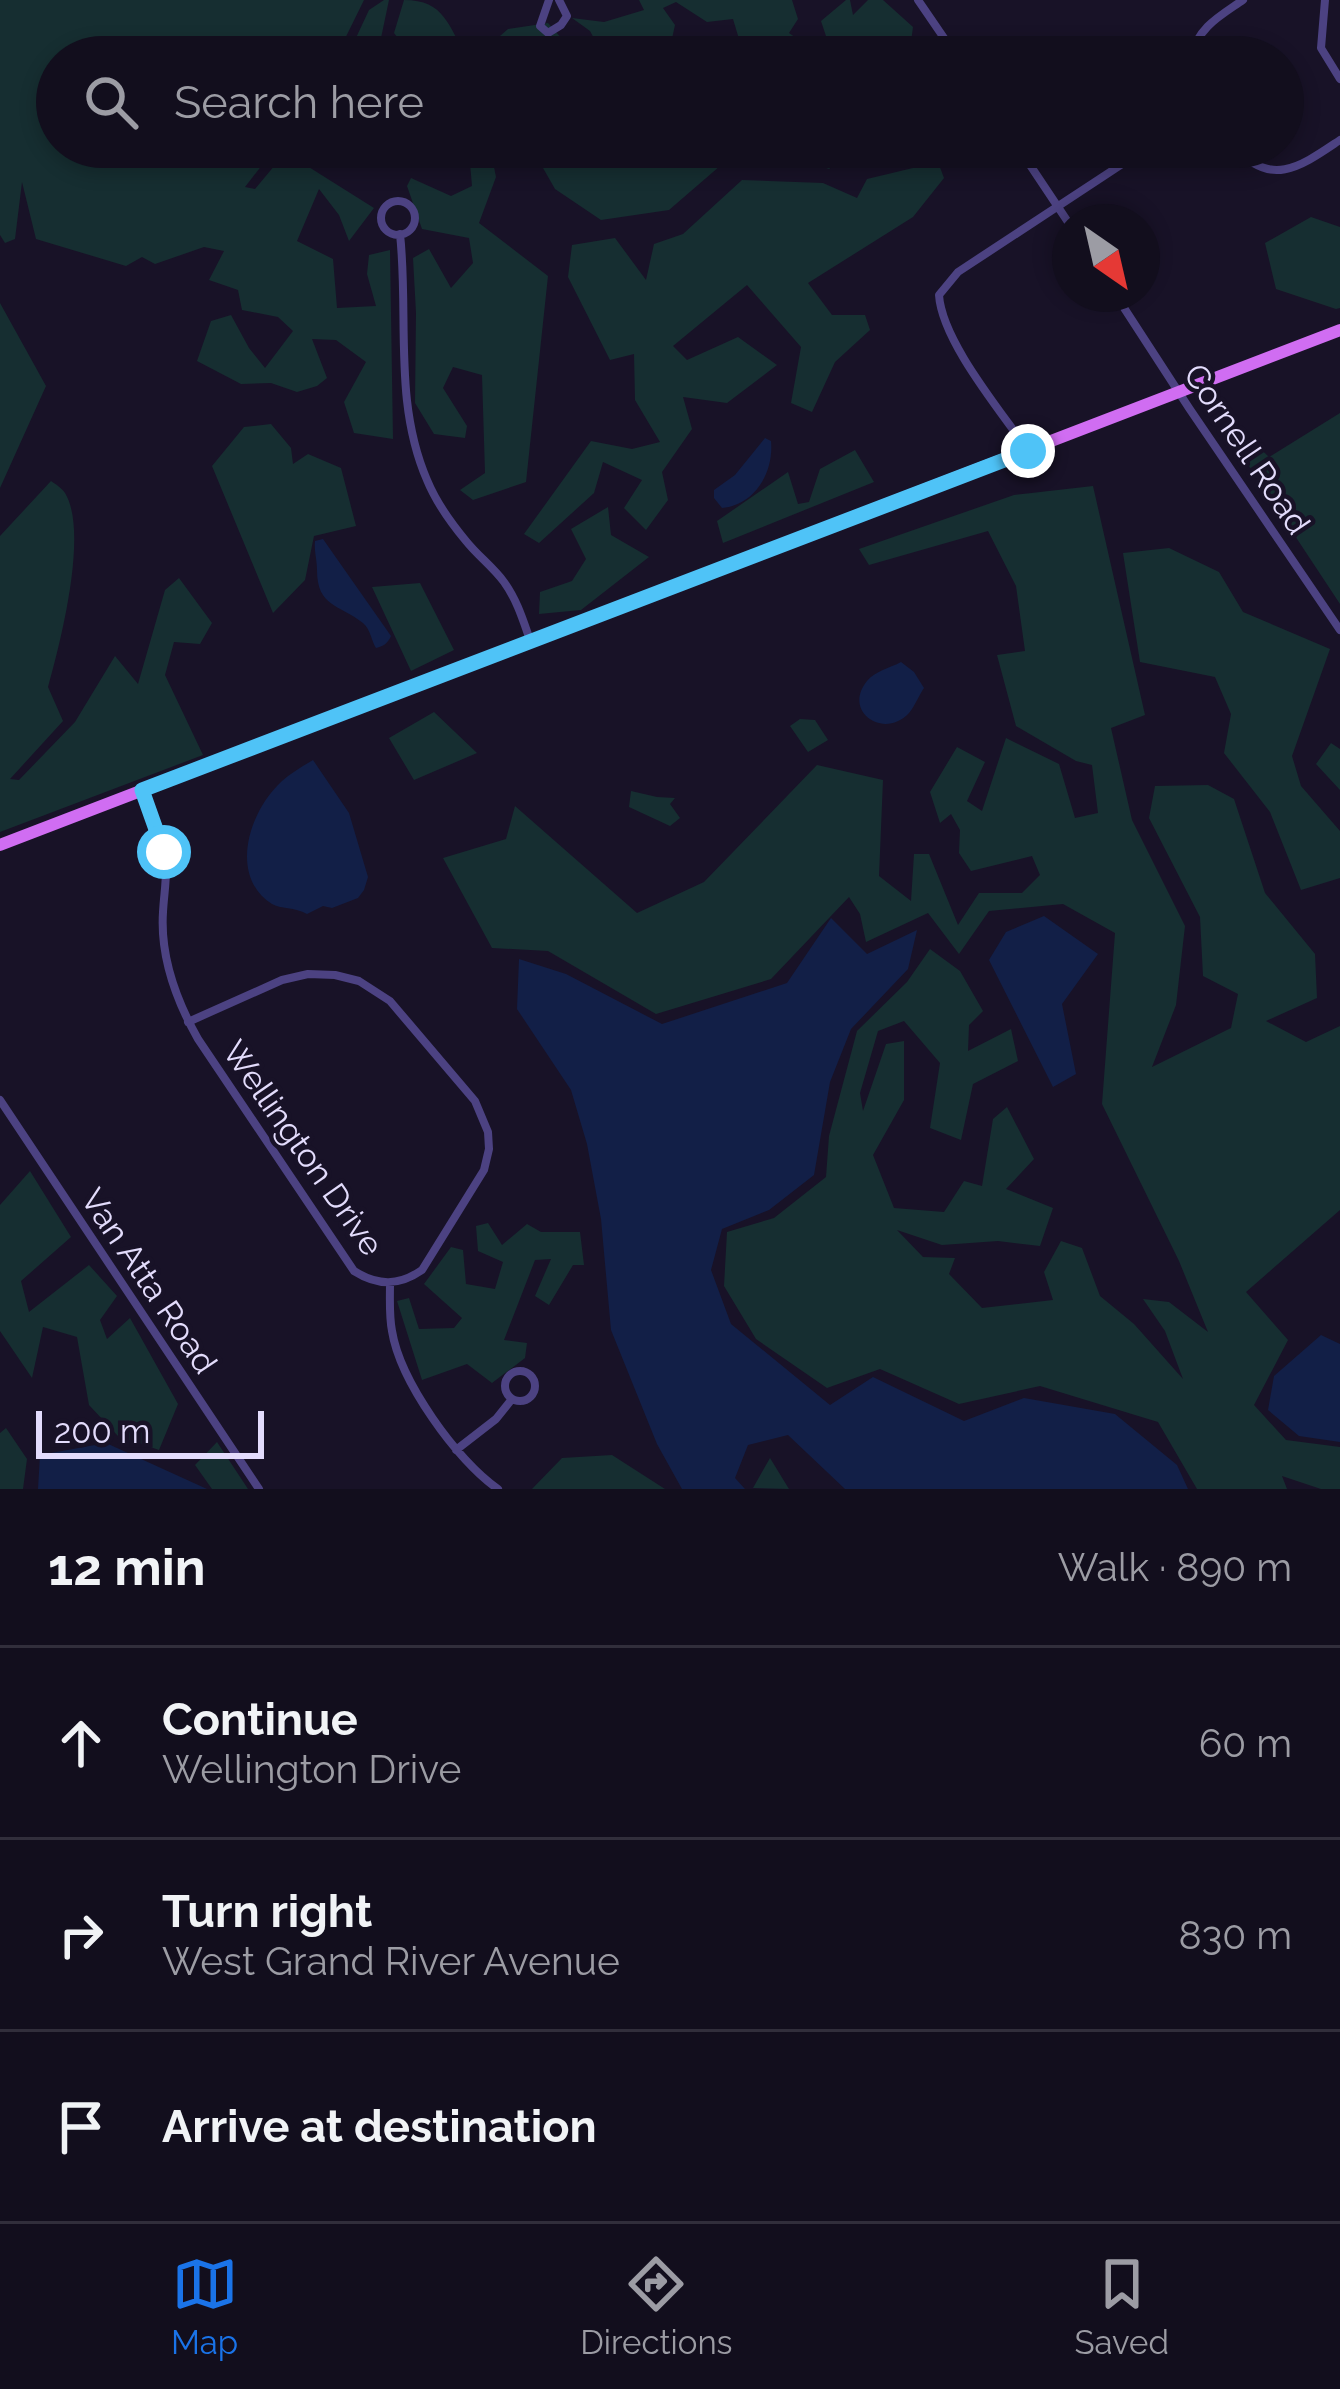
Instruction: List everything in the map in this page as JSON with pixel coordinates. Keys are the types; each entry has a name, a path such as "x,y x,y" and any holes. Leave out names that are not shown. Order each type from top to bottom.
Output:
{"main road":[{"path":"0,845 1340,330"}],"street":[{"path":"549,0 540,26 548,33 566,20 559,0"},
{"path":"918,0 943,36"},
{"path":"1199,36 1244,0"},
{"path":"1324,0 1322,48 1340,80"},
{"path":"1304,164 1340,140"},
{"path":"1032,168 1056,204"},
{"path":"1065,204 1117,168"},
{"path":"397,201 409,206 414,217 410,229 400,234 386,230 381,218 386,206 397,201"},
{"path":"1028,451 963,356 943,316 939,295 958,272 1052,212"},
{"path":"400,234 403,350 416,450 442,509 509,589 531,642"},
{"name":"Cornell Road","path":"1127,312 1340,630"},
{"name":"Wellington Drive","path":"142,790 166,859 162,914 166,960 188,1022 345,1260 366,1278 390,1283 392,1332 413,1385 456,1450 498,1489"},
{"path":"188,1022 282,980 308,974 351,979 390,1001 475,1102 488,1132 484,1170 429,1263 412,1277 390,1283"},
{"name":"Van Atta Road","path":"0,1100 259,1489"},
{"path":"514,1371 528,1373 535,1384 532,1395 522,1401 512,1399 506,1392 506,1380 514,1371"},
{"path":"456,1450 496,1419 512,1399"}],"green space":[{"path":"0,0 364,0 346,36 36,36 36,168 260,168 245,187 255,189 272,168 310,168 374,208 349,241 339,215 319,189 297,241 333,259 337,308 376,306 367,274 369,255 390,250 393,439 354,433 344,402 366,362 336,340 312,339 327,378 297,392 271,383 241,384 197,361 211,321 231,315 265,368 293,331 278,317 242,310 238,290 209,280 224,251 204,247 155,264 142,257 126,266 36,239 22,182 15,239 5,243 0,235"},
{"path":"389,0 381,36 357,36 369,10"},
{"path":"404,0 437,10 456,36 396,36"},
{"path":"639,0 792,0 798,19 789,33 793,36 738,36 733,19 707,22 676,2 663,8 675,25 673,36 593,36 572,18 604,22 644,10"},
{"path":"846,0 850,0 853,15 868,0 883,0 913,27 912,36 826,36 821,21"},
{"path":"548,23 559,36 500,36 508,29"},
{"path":"470,168 494,168 496,177 479,223 548,276 526,482 473,500 460,490 485,473 482,375 453,367 443,388 467,426 465,438 434,434 415,403 413,258 429,249 451,288 473,263 469,238 422,229 407,186 411,178 451,196 472,186"},
{"path":"543,168 718,168 669,210 601,220 555,189"},
{"path":"913,168 940,168 944,178 913,217 808,283 832,315 865,315 870,330 835,362 812,412 791,403 801,347 747,285 673,346 687,360 738,337 777,365 727,403 683,397 692,429 662,472 668,500 646,530 624,508 642,480 603,462 594,493 539,543 524,534 591,441 632,449 660,442 635,400 634,354 610,360 568,277 572,245 615,238 646,280 654,244 683,234 742,180 823,183 857,198 867,179"},
{"path":"1311,217 1340,227 1340,308 1276,289 1265,243"},
{"path":"0,303 46,386 0,488"},
{"path":"1340,413 1340,604 1235,445 1247,436 1269,457"},
{"path":"271,424 291,448 293,464 308,454 341,468 356,526 314,536 305,580 273,613 212,466 244,427"},
{"path":"855,450 874,482 723,543 717,521 788,472 798,504 809,502 820,469"},
{"path":"51,481 65,493 74,534 70,588 48,687 63,721 10,779 19,780 75,722 115,656 138,684 165,590 179,578 212,623 200,644 174,642 165,675 203,755 0,832 0,536"},
{"path":"1093,486 1145,715 1111,728 1132,820 1185,926 1176,1005 1152,1067 1231,1028 1238,994 1203,976 1200,917 1149,818 1155,786 1208,785 1234,799 1265,893 1315,954 1317,998 1266,1021 1306,1042 1340,1026 1340,1210 1246,1292 1288,1340 1254,1405 1286,1440 1340,1447 1340,1489 1321,1489 1282,1476 1287,1489 1197,1489 1158,1422 1040,1386 959,1404 880,1369 827,1388 756,1339 724,1286 727,1232 774,1218 826,1177 829,1136 857,1031 907,982 930,949 960,971 983,1011 969,1025 968,1051 1011,1029 1018,1061 973,1084 961,1140 930,1128 940,1063 904,1021 878,1031 860,1093 863,1111 886,1044 904,1041 904,1100 873,1155 894,1208 944,1212 964,1181 982,1186 993,1119 1007,1107 1034,1159 1006,1189 1053,1208 1040,1246 998,1241 942,1245 897,1230 923,1257 955,1258 949,1274 982,1308 1053,1300 1044,1272 1061,1241 1082,1248 1100,1296 1134,1324 1183,1379 1165,1331 1143,1299 1169,1302 1208,1332 1179,1261 1102,1104 1115,933 1063,904 989,911 959,954 928,913 866,942 860,914 849,897 771,979 656,1014 548,951 492,948 443,858 506,839 515,806 637,913 704,882 817,765 883,780 879,876 911,901 914,854 929,854 958,925 979,893 1022,893 1040,875 1032,856 971,871 959,853 960,830 951,814 940,823 930,792 957,747 985,762 967,801 982,811 1006,738 1059,764 1075,818 1098,813 1092,765 1076,761 1016,726 997,655 1025,651 1016,586 988,531 869,565 859,549 1014,495"},
{"path":"608,507 611,535 649,557 581,610 539,614 540,592 572,581 586,559 571,529"},
{"path":"1169,548 1219,572 1243,612 1330,649 1292,756 1301,786 1340,831 1340,878 1301,890 1270,812 1224,753 1231,714 1215,677 1140,662 1123,553"},
{"path":"420,583 454,650 411,671 372,587"},
{"path":"434,712 477,753 414,780 389,738"},
{"path":"800,719 815,720 828,740 808,752 790,726"},
{"path":"1331,743 1340,749 1340,790 1316,764"},
{"path":"631,791 675,798 670,804 680,818 670,826 629,807"},
{"path":"30,1171 71,1237 21,1281 29,1312 89,1265 117,1296 100,1320 107,1339 130,1318 178,1404 159,1450 118,1436 89,1405 77,1337 43,1327 32,1378 0,1331 0,1205"},
{"path":"488,1223 502,1245 527,1224 541,1232 580,1232 584,1265 573,1265 549,1305 535,1296 551,1259 535,1260 504,1340 527,1343 525,1358 492,1383 467,1364 422,1380 397,1301 409,1298 419,1329 454,1328 462,1318 424,1284 451,1247 463,1250 466,1284 495,1289 503,1262 478,1251 476,1226"},
{"path":"6,1428 27,1459 23,1489 0,1489 0,1433"},
{"path":"217,1442 248,1489 212,1489 195,1465"},
{"path":"612,1455 665,1489 532,1489 562,1458"},
{"path":"770,1458 789,1489 753,1488"}],"water":[{"path":"765,438 771,441 771,453 760,485 744,501 722,508 714,490 735,475"},
{"path":"323,539 391,636 383,645 376,648 363,623 321,591 315,541"},
{"path":"901,662 924,688 899,721 888,724 869,719 860,703 867,681"},
{"path":"313,760 349,813 368,877 358,898 307,914 272,904 258,892 247,861 260,809 282,781"},
{"path":"1044,916 1098,954 1062,1004 1076,1074 1053,1087 989,960 1006,932"},
{"path":"831,918 867,954 917,930 908,969 851,1029 830,1082 814,1175 769,1210 722,1229 711,1270 731,1324 830,1405 873,1377 964,1421 1024,1398 1115,1414 1177,1465 1188,1489 845,1489 788,1435 748,1445 735,1478 745,1489 682,1489 657,1444 611,1330 601,1219 587,1144 571,1090 517,1009 519,959 566,974 662,1024 787,983"},
{"path":"1321,1335 1340,1344 1340,1442 1299,1436 1268,1410 1274,1376"},
{"path":"106,1443 207,1489 38,1489 40,1455"}],"route":[{"path":"164,852 142,790 1028,451"}]}
